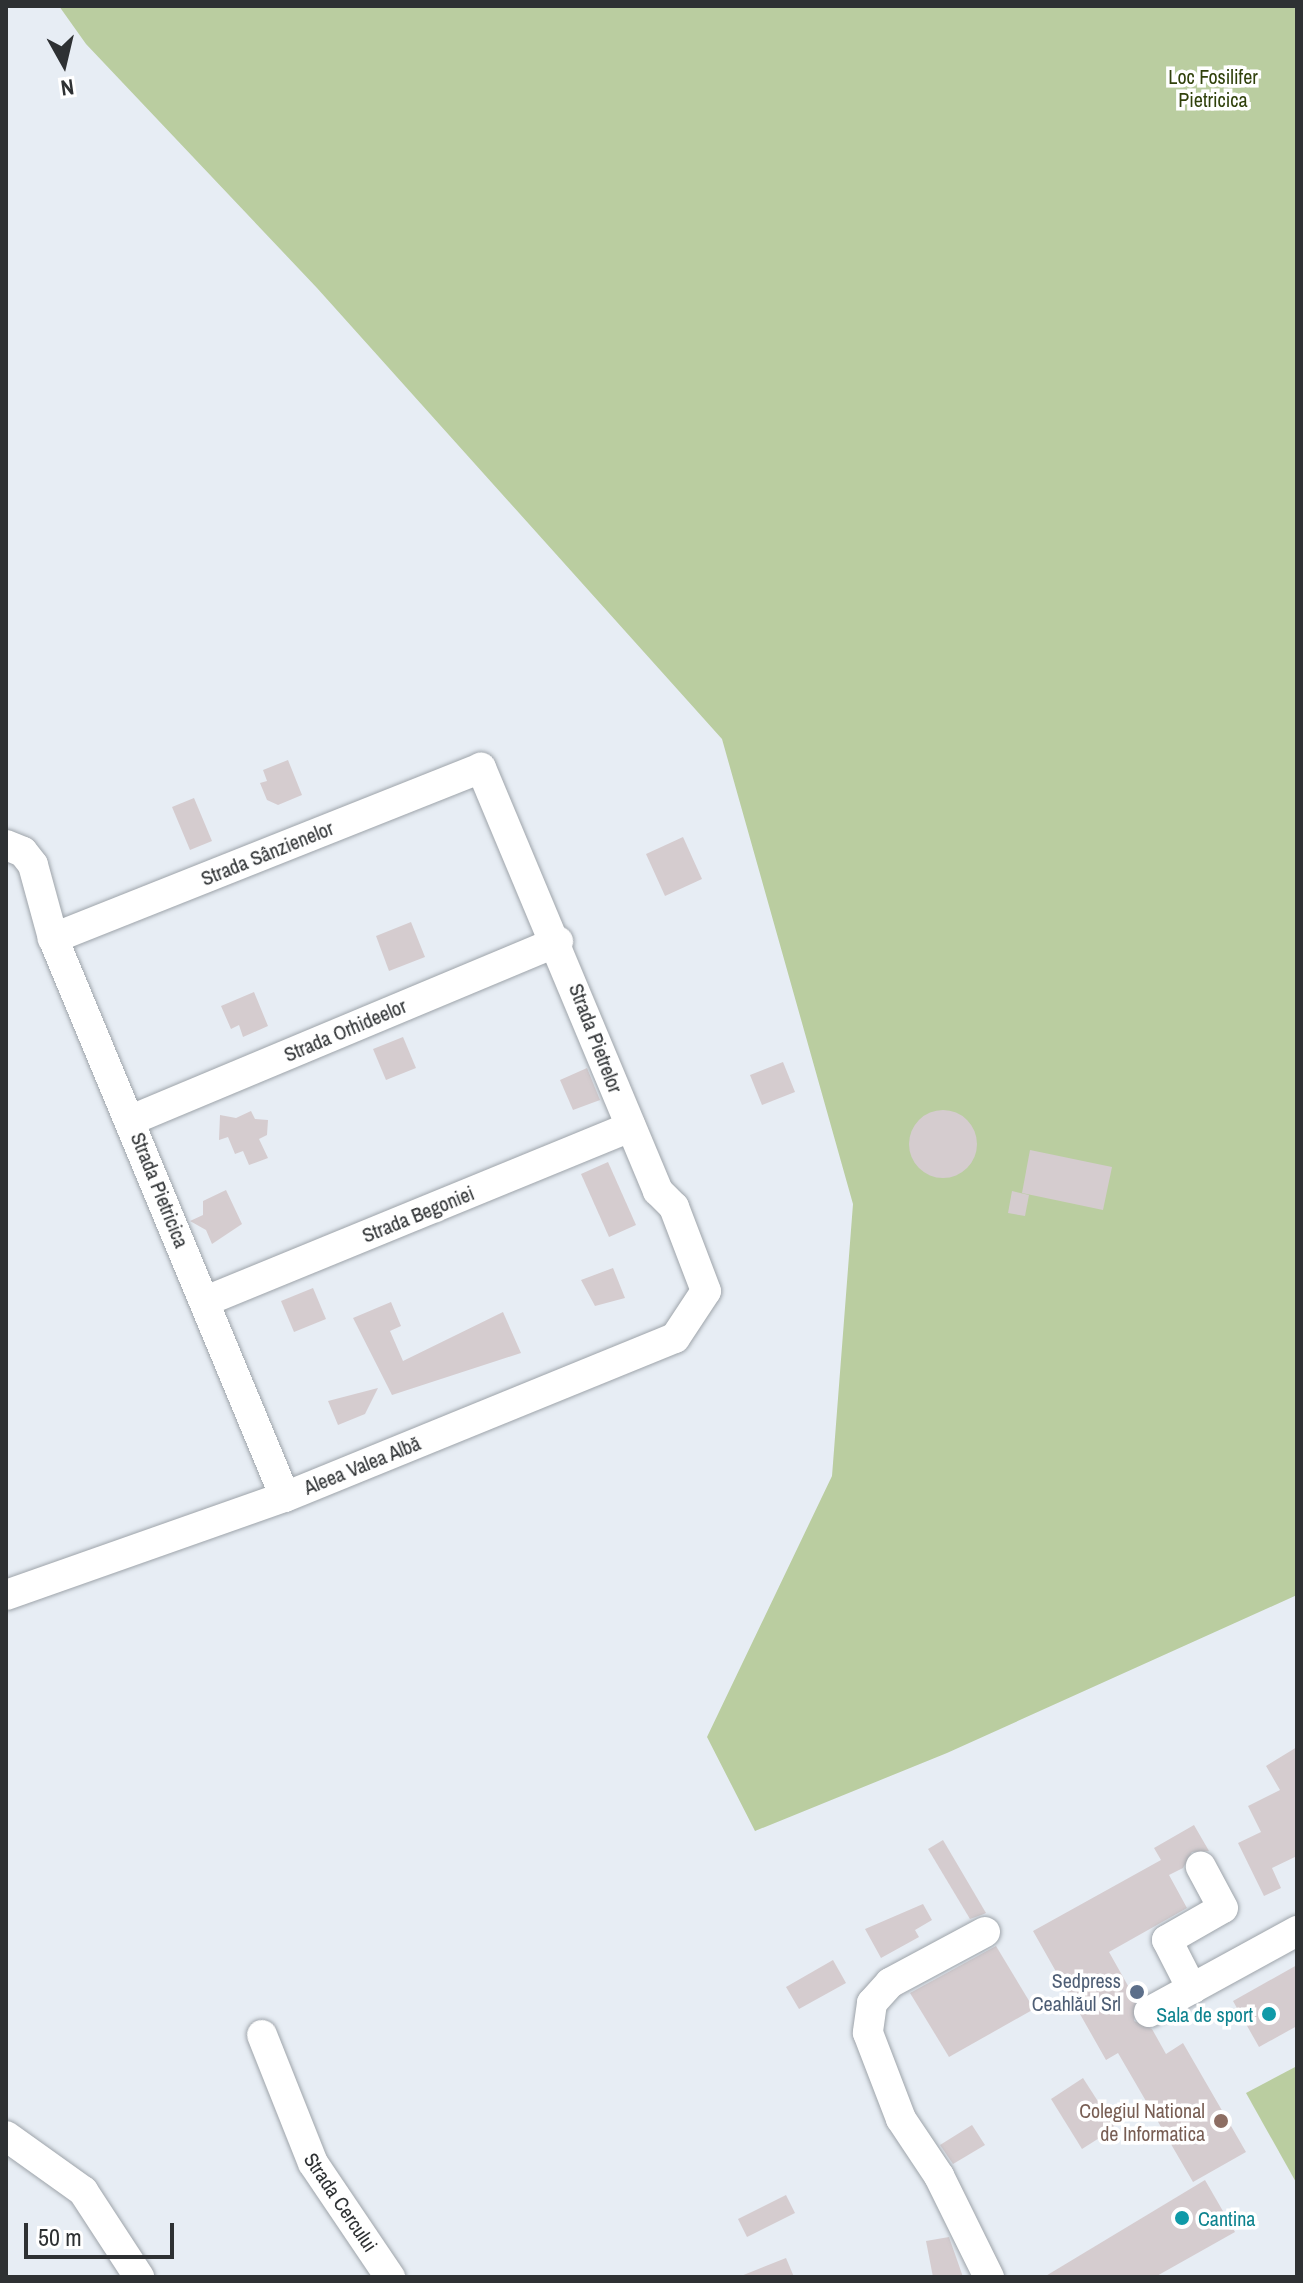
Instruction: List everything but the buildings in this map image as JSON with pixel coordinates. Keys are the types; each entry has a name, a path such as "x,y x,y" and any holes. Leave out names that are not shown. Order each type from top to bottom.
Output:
{"street":[{"name":"Strada Sânzienelor","path":"53,938 481,768"},
{"name":"Strada Pietrelor","path":"481,768 558,941 658,1191 674,1207 706,1291 702,1306"},
{"name":"Strada Pietricica","path":"6,845 23,852 38,883 53,938 285,1497"},
{"name":"Strada Orhideelor","path":"131,1120 558,941"},
{"name":"Strada Begoniei","path":"206,1301 631,1127"},
{"name":"Aleea Valea Albă","path":"6,1595 285,1497 675,1338 702,1306"},
{"path":"1192,1989 1167,1940 1223,1908 1201,1867"},
{"path":"1149,2012 1297,1931"},
{"path":"985,1932 890,1983 872,2003 868,2033 901,2119 939,2176 989,2277"},
{"name":"Strada Cercului","path":"262,2035 313,2163 390,2277"},
{"path":"6,2136 83,2191 139,2277"}],"green space":[{"name":"Loc Fosilifer Pietricica","path":"59,6 1297,6 1297,1595 947,1753 755,1831 707,1737 832,1476 853,1204 722,739 317,288 86,44"},
{"path":"1297,2066 1297,2184 1246,2093"}],"place":[{"name":"Sedpress Ceahlăul Srl","path":"1137,1992"},
{"name":"Sala de sport","path":"1269,2014"},
{"name":"Colegiul National de Informatica","path":"1221,2121"},
{"name":"Cantina","path":"1182,2218"}]}
